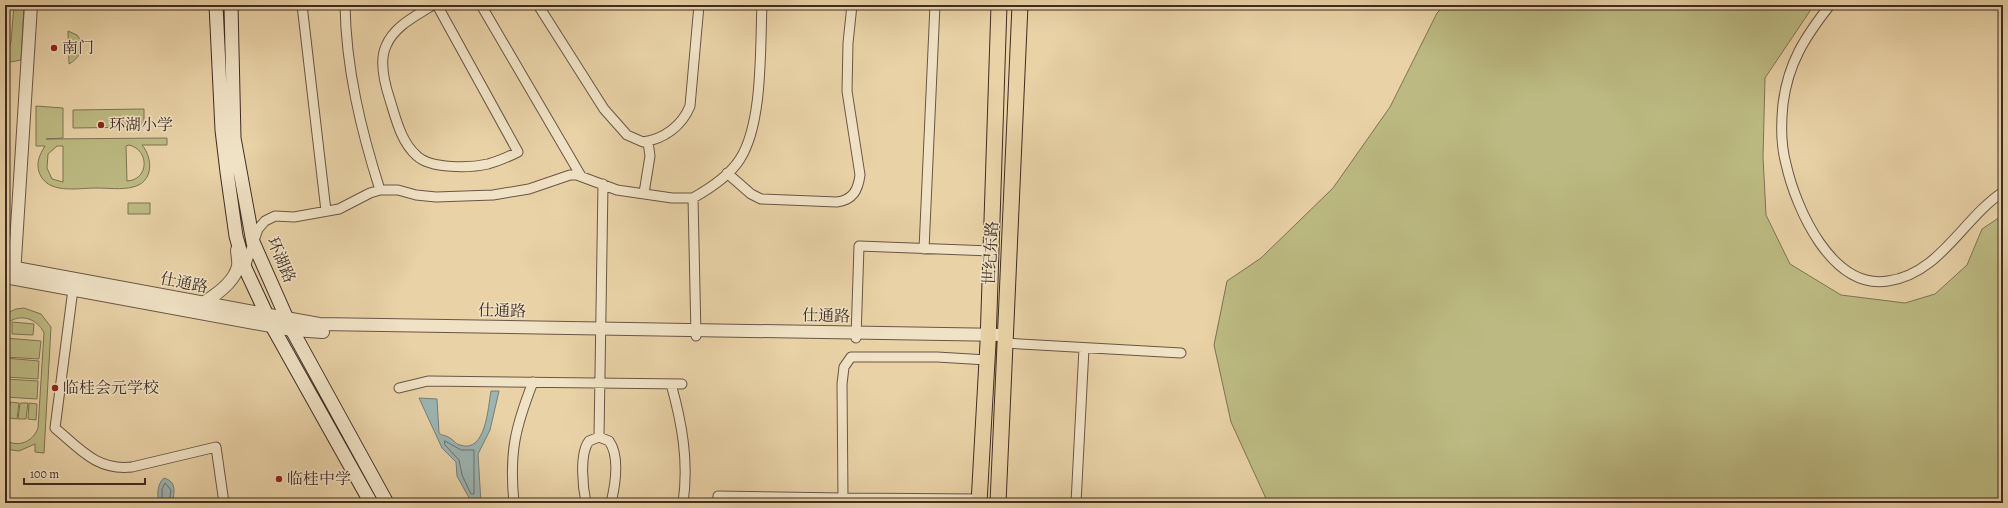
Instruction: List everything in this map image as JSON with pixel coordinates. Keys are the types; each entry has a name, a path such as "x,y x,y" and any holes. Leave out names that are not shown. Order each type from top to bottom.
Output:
{"main road":[{"path":"216,5 222,130 236,236 245,268 270,321 371,503"},
{"name":"环湖路","path":"231,5 234,138 253,242 290,324 387,503"},
{"name":"世纪东路","path":"979,501 988,339 999,5"},
{"name":"世纪东路","path":"998,503 1020,5"}],"street":[{"path":"10,272 31,5"},
{"path":"302,5 326,211"},
{"path":"345,5 350,73 355,100 367,149 380,190"},
{"path":"433,5 394,32 383,54 388,91 398,126 407,145 418,157 428,163 438,165 468,166 486,164 504,159 518,152 436,5"},
{"path":"481,5 582,176"},
{"path":"538,5 604,109 627,135 638,141 648,142 667,134 681,124 690,106 699,5"},
{"path":"245,268 258,229 265,221 275,216 294,216 340,209 370,193 380,190 398,190 416,195 436,197 492,195 529,189 570,175 582,176 617,190 677,199 693,198 727,173 740,160 755,122 762,5"},
{"path":"727,173 751,194 761,199 837,202 852,197 858,186 860,175 847,92 848,43 852,5"},
{"path":"924,249 935,5"},
{"path":"1830,5 1809,33 1793,62 1783,104 1782,126 1786,164 1802,211 1812,231 1832,258 1846,271 1864,280 1875,282 1899,279 1930,263 1977,213 2003,192"},
{"path":"644,193 650,156 648,142"},
{"path":"599,437 603,184"},
{"path":"693,198 696,333"},
{"path":"203,303 212,297 232,278 238,266 236,236"},
{"path":"856,336 859,246 991,251"},
{"name":"仕通路","path":"10,272 73,290 290,324 321,332 601,332 1005,339"},
{"name":"仕通路","path":"10,272 203,303 270,321"},
{"path":"73,290 55,428 95,460 108,467 132,467 216,447 224,503"},
{"path":"1005,339 1084,348 1181,353"},
{"path":"1076,503 1084,348"},
{"path":"843,500 842,384 844,367 851,357 937,357 987,360"},
{"path":"399,388 428,381 682,384"},
{"path":"514,503 512,466 514,441 532,382"},
{"path":"671,384 680,419 685,449 686,486 683,503"},
{"path":"586,503 583,473 585,452 590,441 599,437 609,441 614,452 615,473 611,503"},
{"path":"718,503 718,496 843,500 979,501"}],"shaded area":[{"path":"14,5 24,5 21,60 5,63 5,56 11,42"},
{"path":"1445,5 1814,5 1765,78 1763,157 1766,215 1790,264 1841,295 1905,303 1935,294 1967,265 1982,229 2003,215 2003,503 1268,503 1231,422 1214,345 1227,281 1261,258 1333,188 1390,107 1437,13"},
{"path":"68,31 77,35 81,43 79,55 69,64"},
{"path":"36,106 63,108 63,138 46,139 167,138 167,145 142,145 146,150 150,163 150,169 145,180 133,187 115,189 63,189 49,184 43,179 38,168 39,158 45,146 36,146","holes":["129,145 136,148 141,153 144,164 140,176 127,181 126,146","57,146 63,146 63,182 52,179 47,168 48,154"]},
{"path":"144,109 144,127 73,128 73,110"},
{"path":"128,203 150,203 150,214 128,214"},
{"path":"24,308 41,314 51,327 44,453 35,452 35,444 19,451 5,449 5,440 15,443 24,442 33,437 38,428 44,333 36,323 26,318 15,319 5,326 5,314 16,309"},
{"path":"12,322 34,324 33,335 12,334"},
{"path":"5,338 41,341 39,359 5,357"},
{"path":"5,358 39,361 38,379 5,377"},
{"path":"5,379 38,381 37,399 5,397"},
{"path":"5,402 10,402 8,418 5,418"},
{"path":"10,402 19,403 17,419 9,418"},
{"path":"20,403 28,403 26,419 18,419"},
{"path":"29,403 37,404 36,420 28,419"}],"water":[{"path":"491,391 499,391 490,430 478,454 481,503 472,503 457,476 456,462 442,448 419,398 437,399 439,433 449,437 458,444 469,446 475,443 484,427"},
{"path":"164,478 173,484 174,503 159,503 158,490 160,483"}],"place":[{"name":"南门","path":"54,48"},
{"name":"环湖小学","path":"101,125"},
{"name":"临桂会元学校","path":"55,388"},
{"name":"临桂中学","path":"279,479"}]}
